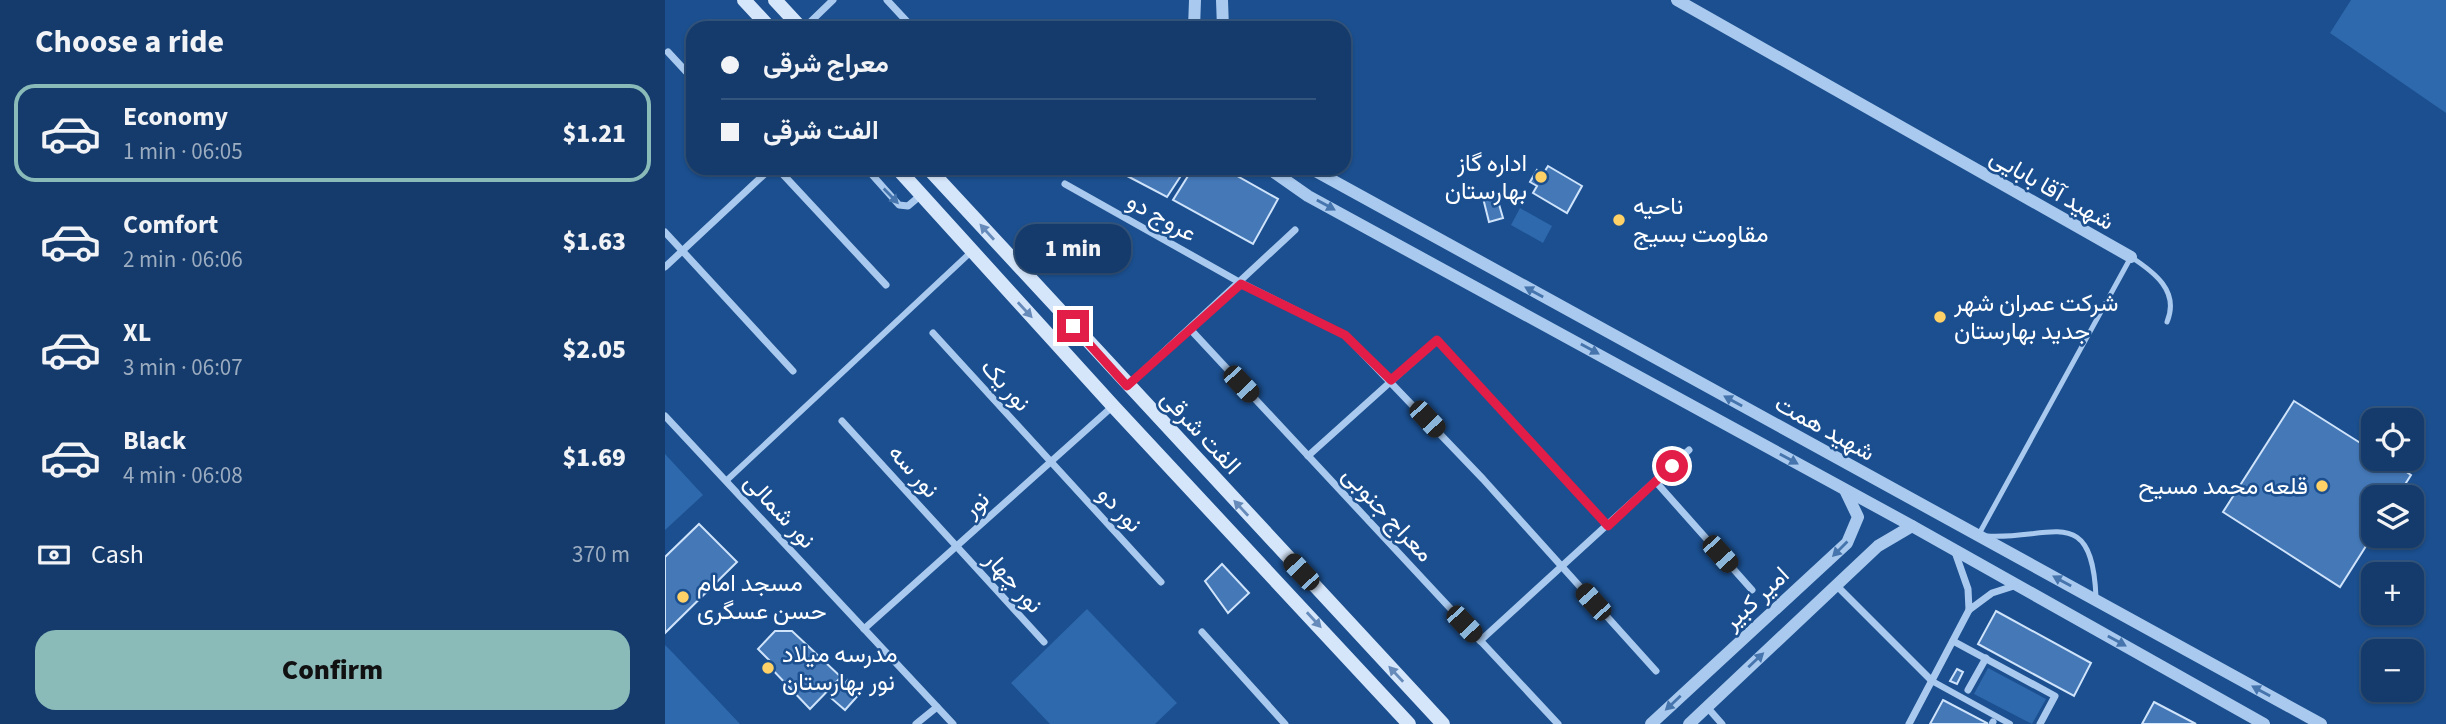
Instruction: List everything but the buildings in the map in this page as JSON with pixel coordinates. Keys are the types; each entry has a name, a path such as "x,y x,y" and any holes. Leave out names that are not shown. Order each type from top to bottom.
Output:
{"main road":[{"path":"744,0 764,21"},
{"path":"775,0 795,21"},
{"name":"الفت شرقی","path":"903,175 971,252 1409,724"},
{"name":"الفت شرقی","path":"934,175 1127,386 1443,724"}],"street":[{"path":"810,21 833,0"},
{"path":"887,0 906,21"},
{"path":"1194,21 1195,0"},
{"path":"1222,0 1223,21"},
{"name":"شهید آقا بابایی","path":"1677,0 2131,257"},
{"path":"668,52 686,71"},
{"path":"665,267 764,175"},
{"path":"784,175 886,285"},
{"path":"872,175 899,205 908,206 921,195"},
{"name":"شهید همت","path":"1278,175 1308,196 1845,489 2250,719 2265,724"},
{"name":"شهید همت","path":"1323,175 2321,724"},
{"name":"عروج دو","path":"1065,184 1241,284 1345,335 1483,478 1656,671"},
{"path":"1127,386 1241,284 1295,230"},
{"path":"665,232 793,372"},
{"path":"726,481 971,252"},
{"name":"معراج جنوبی","path":"1190,329 1558,724"},
{"name":"نور یک","path":"933,333 1050,462"},
{"path":"1308,456 1437,340 1608,526"},
{"name":"نور","path":"864,629 1113,406"},
{"name":"نور شمالی","path":"665,416 953,724"},
{"name":"نور سه","path":"842,421 957,547"},
{"path":"1480,641 1689,450"},
{"name":"نور دو","path":"1050,462 1161,582"},
{"path":"1656,482 1752,590"},
{"name":"امیر کبیر","path":"1651,724 1847,543 1858,517 1845,489"},
{"name":"امیر کبیر","path":"1689,724 1886,539 1912,526"},
{"name":"نور چهار","path":"957,547 1044,642"},
{"path":"1955,552 1968,589 1969,610"},
{"path":"1836,585 1932,681 2011,724"},
{"path":"1909,724 1969,610 1992,593 2017,585"},
{"path":"1202,632 1285,724"},
{"path":"1953,641 2055,696 2040,724"},
{"path":"1968,690 1986,658"},
{"path":"916,724 937,707"},
{"path":"1707,707 1722,724"}],"lane":[{"path":"2131,257 2150,269 2164,284 2171,310 2167,321"},
{"name":"شهید آقا بابایی","path":"1978,535 2131,257"},
{"path":"1978,535 2006,537 2051,530 2063,531 2090,550 2096,600"}],"shaded area":[{"path":"2351,0 2446,0 2446,113 2330,33"},
{"path":"1520,208 1552,226 1543,243 1511,225"},
{"path":"665,454 703,495 665,530"},
{"path":"1087,609 1177,703 1155,724 1050,724 1011,683"},
{"path":"665,645 674,654 740,724 665,724"},
{"path":"1988,668 2046,699 2032,724 1974,694"}],"place":[{"name":"اداره گاز بهارستان","path":"1541,177"},
{"name":"ناحیه مقاومت بسیج","path":"1619,220"},
{"name":"شرکت عمران شهر جدید بهارستان","path":"1940,317"},
{"name":"قلعه محمد مسیح","path":"2322,486"},
{"name":"مسجد امام حسن عسگری","path":"683,597"},
{"name":"مدرسه میلاد نور بهارستان","path":"768,668"}],"route":[{"path":"1073,326 1127,386 1241,284 1345,335 1391,380 1437,340 1608,526 1672,466"}]}
